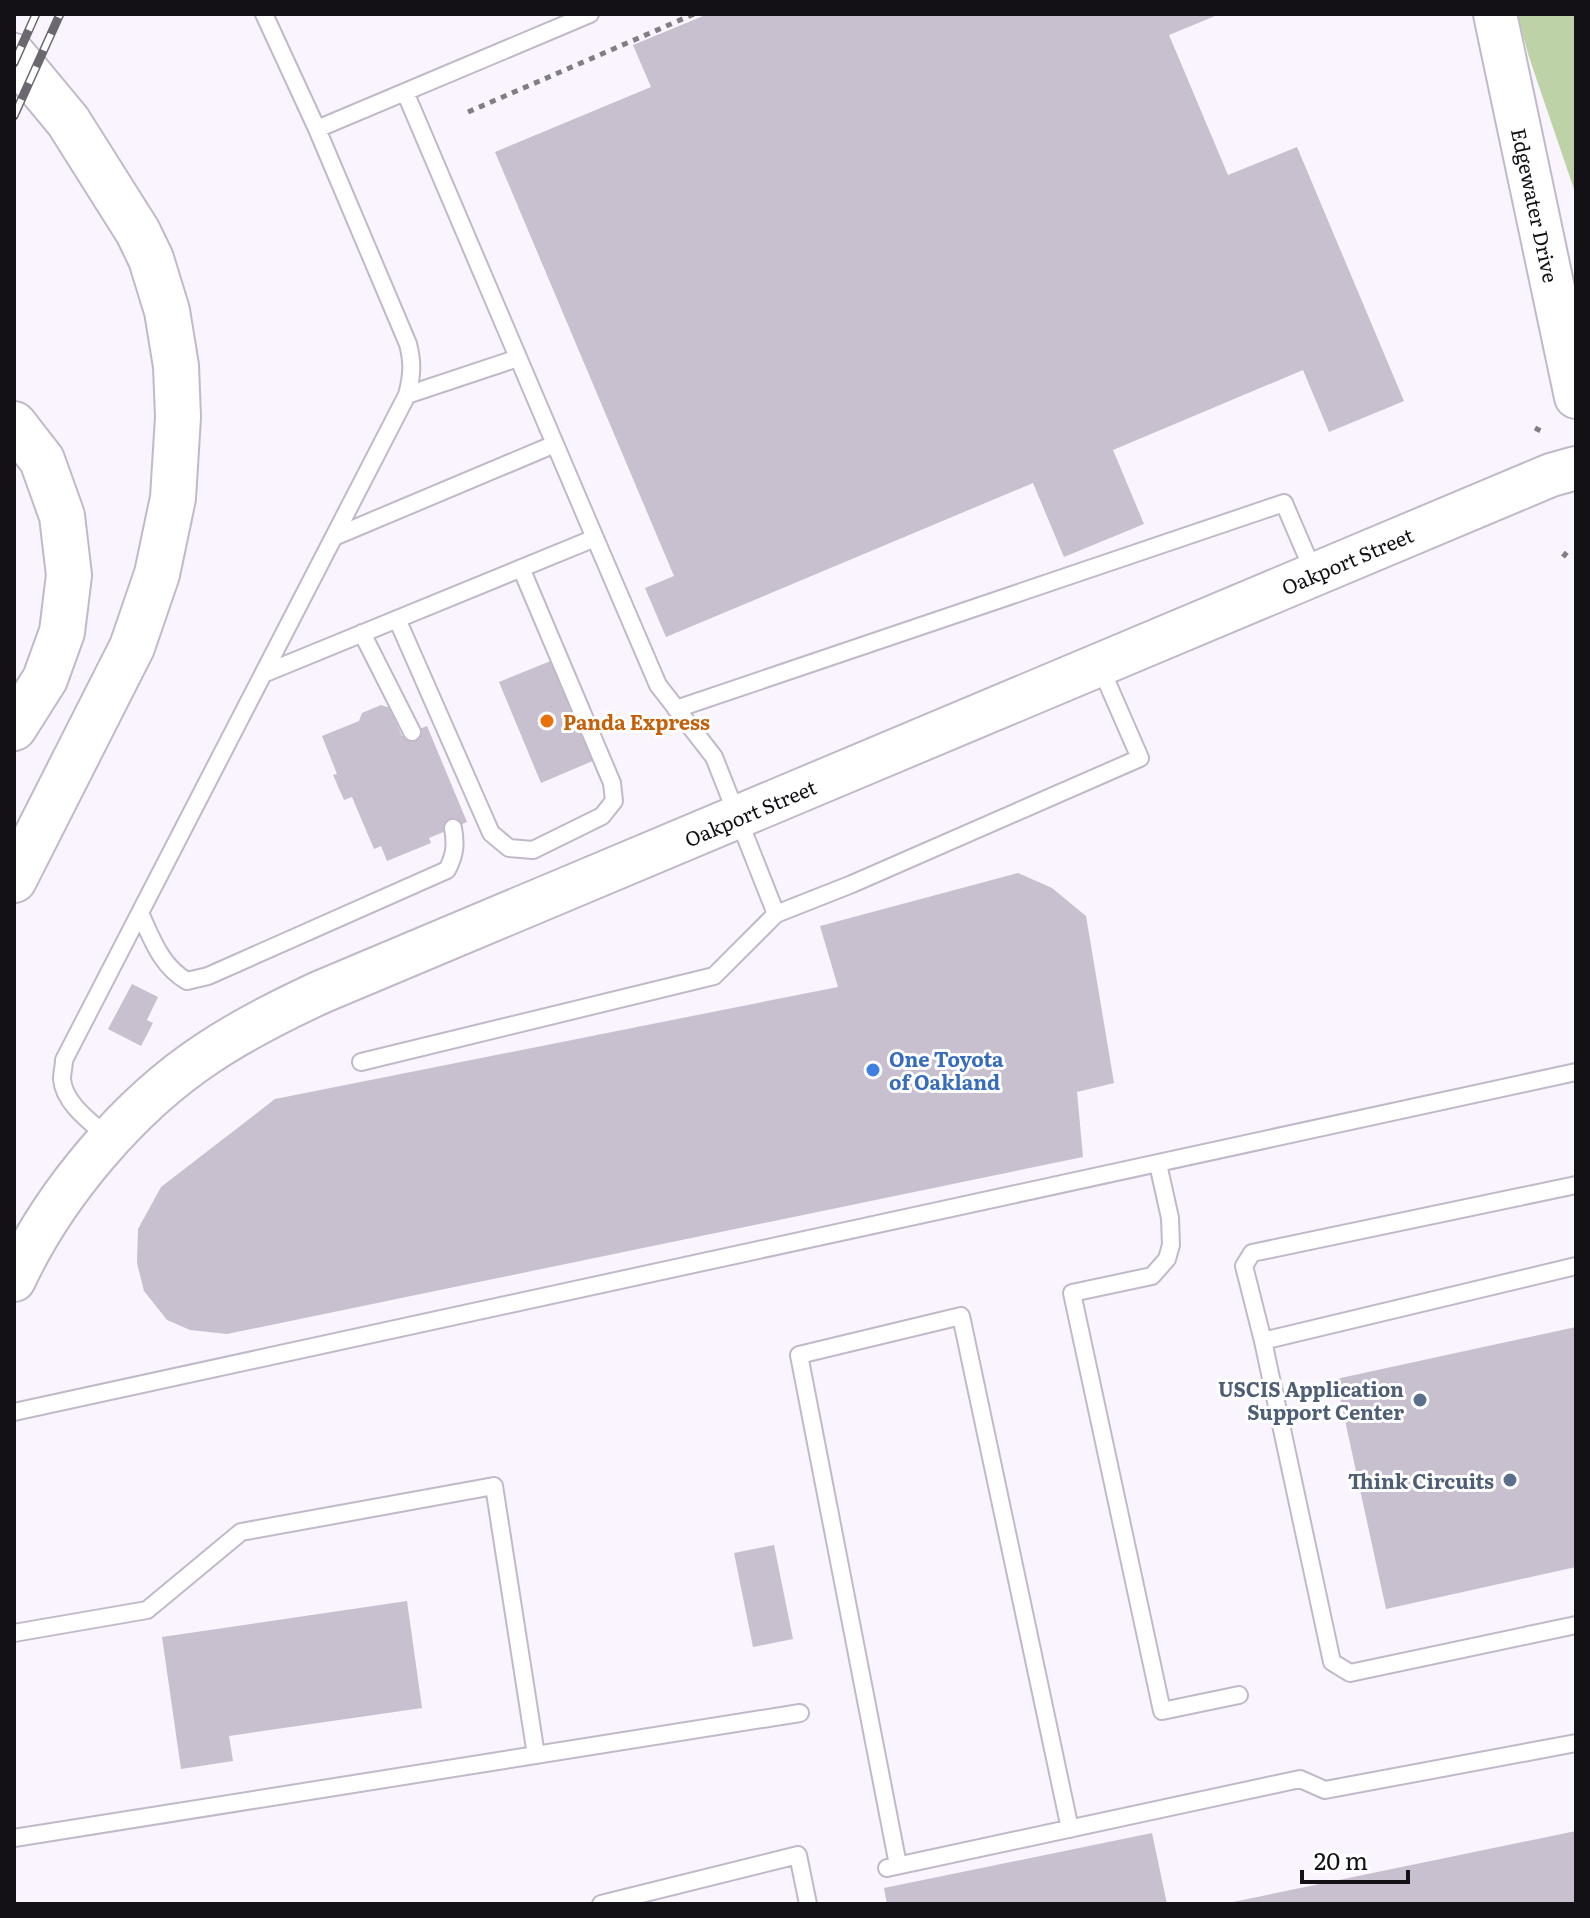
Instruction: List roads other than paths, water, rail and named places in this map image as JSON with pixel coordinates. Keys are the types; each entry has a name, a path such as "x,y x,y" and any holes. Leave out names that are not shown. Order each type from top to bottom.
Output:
{"highway":[{"path":"14,56 68,121 138,232 151,259 167,311 176,366 178,417 173,498 157,574 132,647 14,880"},
{"path":"14,74 68,121"},
{"path":"14,424 42,460 62,516 69,575 62,632 45,679 14,728"}],"main road":[{"name":"Edgewater Drive","path":"1495,14 1576,397"},
{"name":"Oakport Street","path":"14,1280 35,1240 70,1186 109,1138 156,1093 205,1055 259,1022 335,986 1099,664 1551,475 1576,468"}],"lane":[{"path":"109,1138 73,1104 65,1091 62,1079 64,1060 407,395 412,377 413,362 408,344 317,129 264,14"},
{"path":"317,129 590,14"},
{"path":"405,92 658,685 714,757 776,914"},
{"path":"407,395 518,358"},
{"path":"334,537 555,444"},
{"path":"676,709 1284,503 1314,574"},
{"path":"263,674 595,538"},
{"path":"397,619 491,833 509,848 533,850 602,816 614,801 612,783 521,568"},
{"path":"362,633 412,732"},
{"path":"361,1062 714,976 776,914 1140,758 1099,664"},
{"path":"140,913 157,951 172,973 187,981 208,976 447,870 456,845 453,828"},
{"path":"14,1412 1576,1072"},
{"path":"1158,1164 1170,1218 1171,1245 1167,1259 1152,1276 1072,1293 1162,1711 1239,1695"},
{"path":"1576,1185 1252,1253 1244,1266 1332,1662 1350,1673 1576,1625"},
{"path":"1263,1341 1576,1266"},
{"path":"1070,1829 961,1316 799,1355 893,1867 1070,1829 1300,1779 1325,1790 1576,1743"},
{"path":"14,1633 147,1610 241,1532 494,1486 536,1755"},
{"path":"14,1838 800,1713"},
{"path":"606,1903 798,1855 808,1904"}],"railway":[{"path":"14,63 36,14"},
{"path":"14,116 60,14"}],"place":[{"name":"Panda Express","path":"547,721"},
{"name":"One Toyota of Oakland","path":"873,1070"},
{"name":"USCIS Application Support Center","path":"1420,1400"},
{"name":"Think Circuits","path":"1510,1480"}]}
